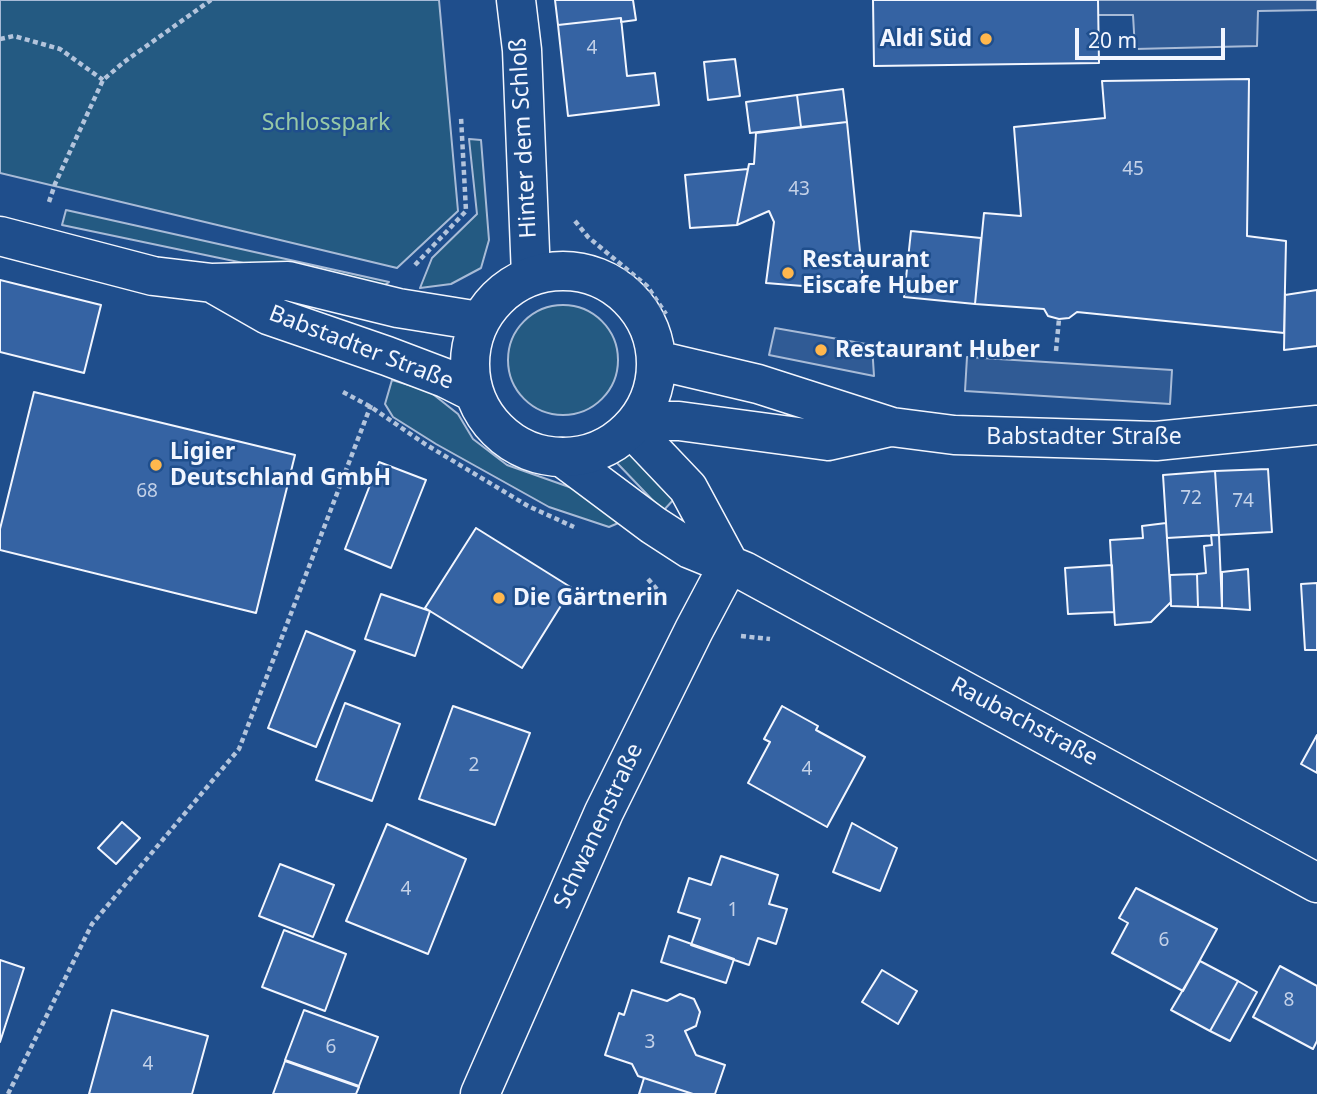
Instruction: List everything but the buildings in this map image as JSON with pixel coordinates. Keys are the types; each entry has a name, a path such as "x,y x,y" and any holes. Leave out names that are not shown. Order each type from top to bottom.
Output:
{"street":[{"name":"Hinter dem Schloß","path":"516,0 522,50 531,276"},
{"name":"Babstadter Straße","path":"13,239 153,276 212,283 289,281 398,308 480,321"},
{"name":"Babstadter Straße","path":"555,271 581,272 604,280 625,294 641,313 652,335 656,360 655,382 648,403 634,425 599,450 562,457 534,453 507,439 486,418 473,392 470,356 480,321 493,302 510,287 531,276 555,271"},
{"name":"Babstadter Straße","path":"212,283 268,316 387,356 445,378 473,392"},
{"name":"Babstadter Straße","path":"656,360 758,384 892,427 954,435 1156,441 1317,425"},
{"name":"Babstadter Straße","path":"634,425 679,421 828,441 892,427"},
{"path":"634,425 688,488 729,564"},
{"name":"Raubachstraße","path":"562,457 653,525 690,549 729,564 1317,883"},
{"name":"Schwanenstraße","path":"480,1094 604,812 729,564"}],"path":[{"path":"13,239 49,204 55,184 103,80 211,0"},
{"path":"0,39 14,36 60,49 103,80"},
{"path":"410,271 466,211 461,117"},
{"path":"574,220 588,237 647,286 672,324"},
{"path":"1056,351 1059,320"},
{"path":"8,1094 92,924 239,749 366,419 387,356"}],"green space":[{"name":"Schlosspark","path":"0,0 439,0 458,211 397,268 0,173"},
{"path":"469,139 481,140 489,240 481,268 451,284 420,288 432,258 477,214"},
{"path":"66,210 389,282 377,291 62,225"},
{"path":"563,305 584,309 602,321 614,339 618,360 614,381 602,399 584,411 563,415 542,411 524,399 512,381 508,360 512,339 524,321 542,309"},
{"path":"392,380 429,391 458,414 473,439 507,465 572,488 623,521 609,527 549,507 436,444 393,417 385,404"},
{"path":"631,449 676,497 663,511 617,463"}],"shaded area":[{"path":"1098,0 1317,0 1317,10 1258,11 1257,46 1135,49 1133,15 1098,15"},
{"name":"Restaurant Huber","path":"775,328 872,345 874,376 769,355"},
{"path":"967,357 1172,370 1170,404 965,391"}],"place":[{"name":"Aldi Süd","path":"986,39"},
{"name":"Restaurant Eiscafe Huber","path":"788,273"},
{"name":"Restaurant Huber","path":"821,350"},
{"name":"Ligier Deutschland GmbH","path":"156,465"},
{"name":"Die Gärtnerin","path":"499,598"}]}
